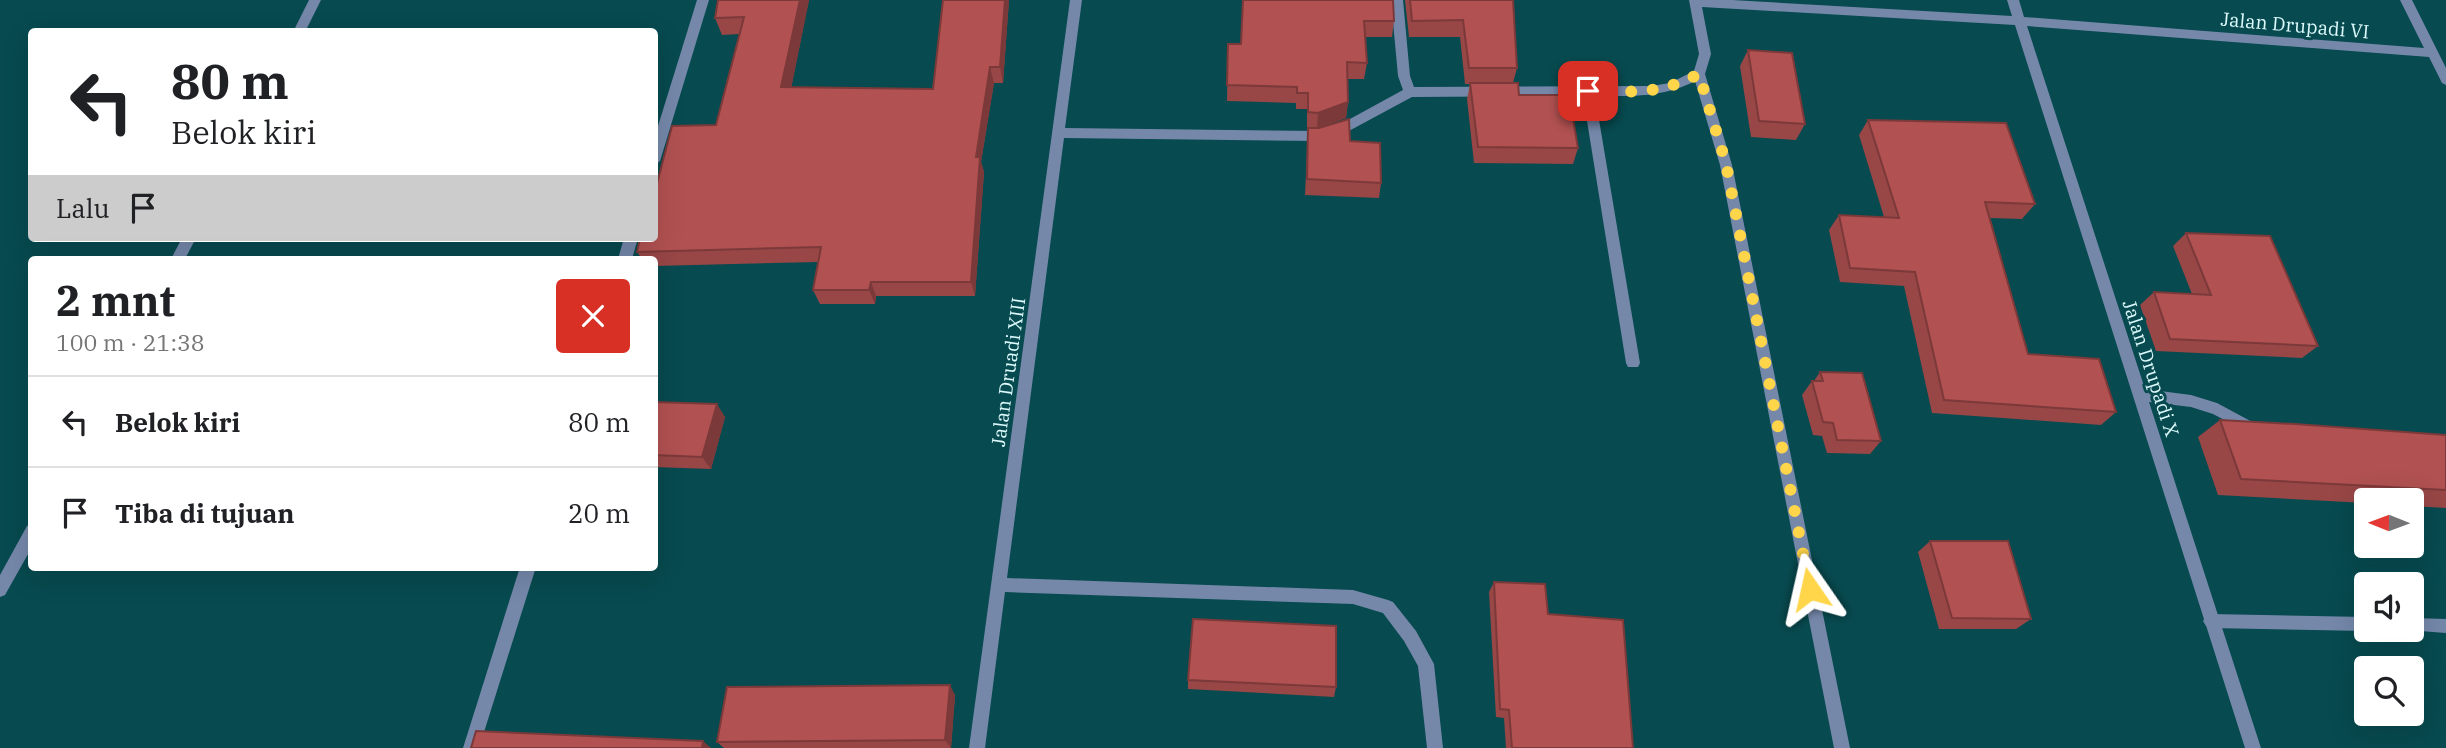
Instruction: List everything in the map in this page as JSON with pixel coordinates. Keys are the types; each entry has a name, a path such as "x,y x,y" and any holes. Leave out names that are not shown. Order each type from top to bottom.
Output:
{"street":[{"path":"301,28 315,0"},
{"path":"658,148 703,0"},
{"name":"Jalan Druadi XIII","path":"977,748 1076,0"},
{"path":"1397,0 1404,76 1410,92"},
{"name":"Jalan Drupadi X","path":"2013,0 2253,748"},
{"path":"2406,0 2446,80"},
{"path":"1695,1 1705,54 1699,74 1726,164 1842,748"},
{"name":"Jalan Drupadi VI","path":"1695,1 2019,20 2432,53"},
{"path":"1059,133 1317,136 1343,129 1410,92 1651,92 1673,87 1699,74"},
{"path":"1588,91 1633,363"},
{"path":"2140,395 2191,401 2217,409 2260,431 2270,433"},
{"path":"0,590 28,538"},
{"path":"471,748 527,571"},
{"path":"999,584 1353,597 1388,607 1410,636 1426,664 1436,748"},
{"path":"2211,621 2354,624"},
{"path":"2424,625 2446,626"}],"building":[{"path":"718,0 800,0 781,87 933,89 943,0 1005,0 1000,67 990,67 976,157 980,157 971,282 871,282 869,290 813,290 821,247 637,252 639,242 658,242 658,180 672,126 716,125 744,17 715,18"},
{"path":"1243,0 1393,0 1394,21 1364,21 1367,63 1347,62 1348,102 1318,113 1308,112 1308,93 1297,93 1297,87 1227,85 1228,44 1241,44"},
{"path":"1410,0 1513,0 1517,68 1469,68 1463,20 1412,21"},
{"path":"1748,50 1792,53 1805,124 1759,121"},
{"path":"1470,83 1518,83 1519,95 1569,95 1578,148 1478,147"},
{"path":"1349,119 1350,141 1380,143 1381,183 1307,179 1308,128 1319,128"},
{"path":"1868,120 2006,123 2035,204 1985,202 2028,354 2099,359 2116,412 1944,400 1915,272 1850,268 1839,215 1899,218"},
{"path":"2186,233 2270,236 2318,346 2170,339 2154,292 2211,295"},
{"path":"1820,372 1862,373 1881,441 1837,440 1833,423 1823,422 1812,381 1823,381"},
{"path":"658,402 717,404 702,457 658,455"},
{"path":"2220,420 2446,435 2446,490 2241,479"},
{"path":"1930,541 2008,541 2031,619 1952,618"},
{"path":"1494,582 1545,584 1548,614 1623,620 1633,748 1512,748 1509,710 1500,709"},
{"path":"1193,619 1336,626 1336,687 1188,680"},
{"path":"950,685 945,740 717,742 727,687"},
{"path":"476,731 703,741 702,748 471,748"}],"route":[{"path":"1588,91 1651,92 1673,87 1699,74 1726,164 1810,589"}]}
